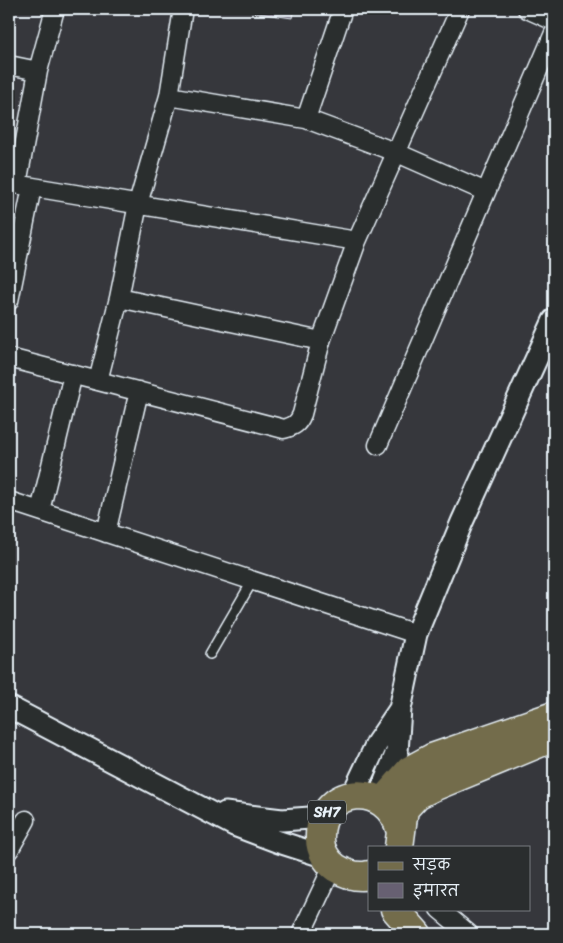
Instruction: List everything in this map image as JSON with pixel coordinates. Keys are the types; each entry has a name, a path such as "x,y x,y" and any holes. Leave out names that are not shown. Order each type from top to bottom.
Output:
{"main road":[{"name":"SH7","path":"400,839 404,809 417,795 523,738 554,716"},
{"name":"SH7","path":"329,862 320,844 320,830 324,817 331,807 340,800 371,799 410,770 432,758 523,738 554,737"},
{"name":"SH7","path":"371,799 394,814 400,839"},
{"path":"329,862 343,872 354,876 368,877"},
{"path":"396,910 413,926"}],"street":[{"path":"9,301 19,184 38,71 55,9"},
{"path":"98,381 119,298 138,204 169,96 183,9"},
{"path":"306,119 343,9"},
{"path":"9,358 284,429 293,426 298,422 302,414 321,341 357,240 460,9"},
{"path":"527,9 554,21"},
{"path":"378,445 554,33"},
{"path":"9,65 38,71"},
{"path":"169,96 306,119 396,152 486,192"},
{"path":"19,184 357,240"},
{"path":"119,298 321,341"},
{"path":"371,799 377,743 400,709 416,634 462,522 554,320"},
{"path":"40,511 73,374"},
{"path":"106,533 139,391"},
{"path":"9,501 416,634"},
{"path":"9,707 234,825 329,862 301,934"},
{"path":"208,810 282,820 324,817"},
{"path":"9,850 26,820"},
{"path":"440,910 468,934"}],"lane":[{"path":"210,654 253,580"}],"building":[{"path":"252,9 294,9 292,18 251,12"}]}
